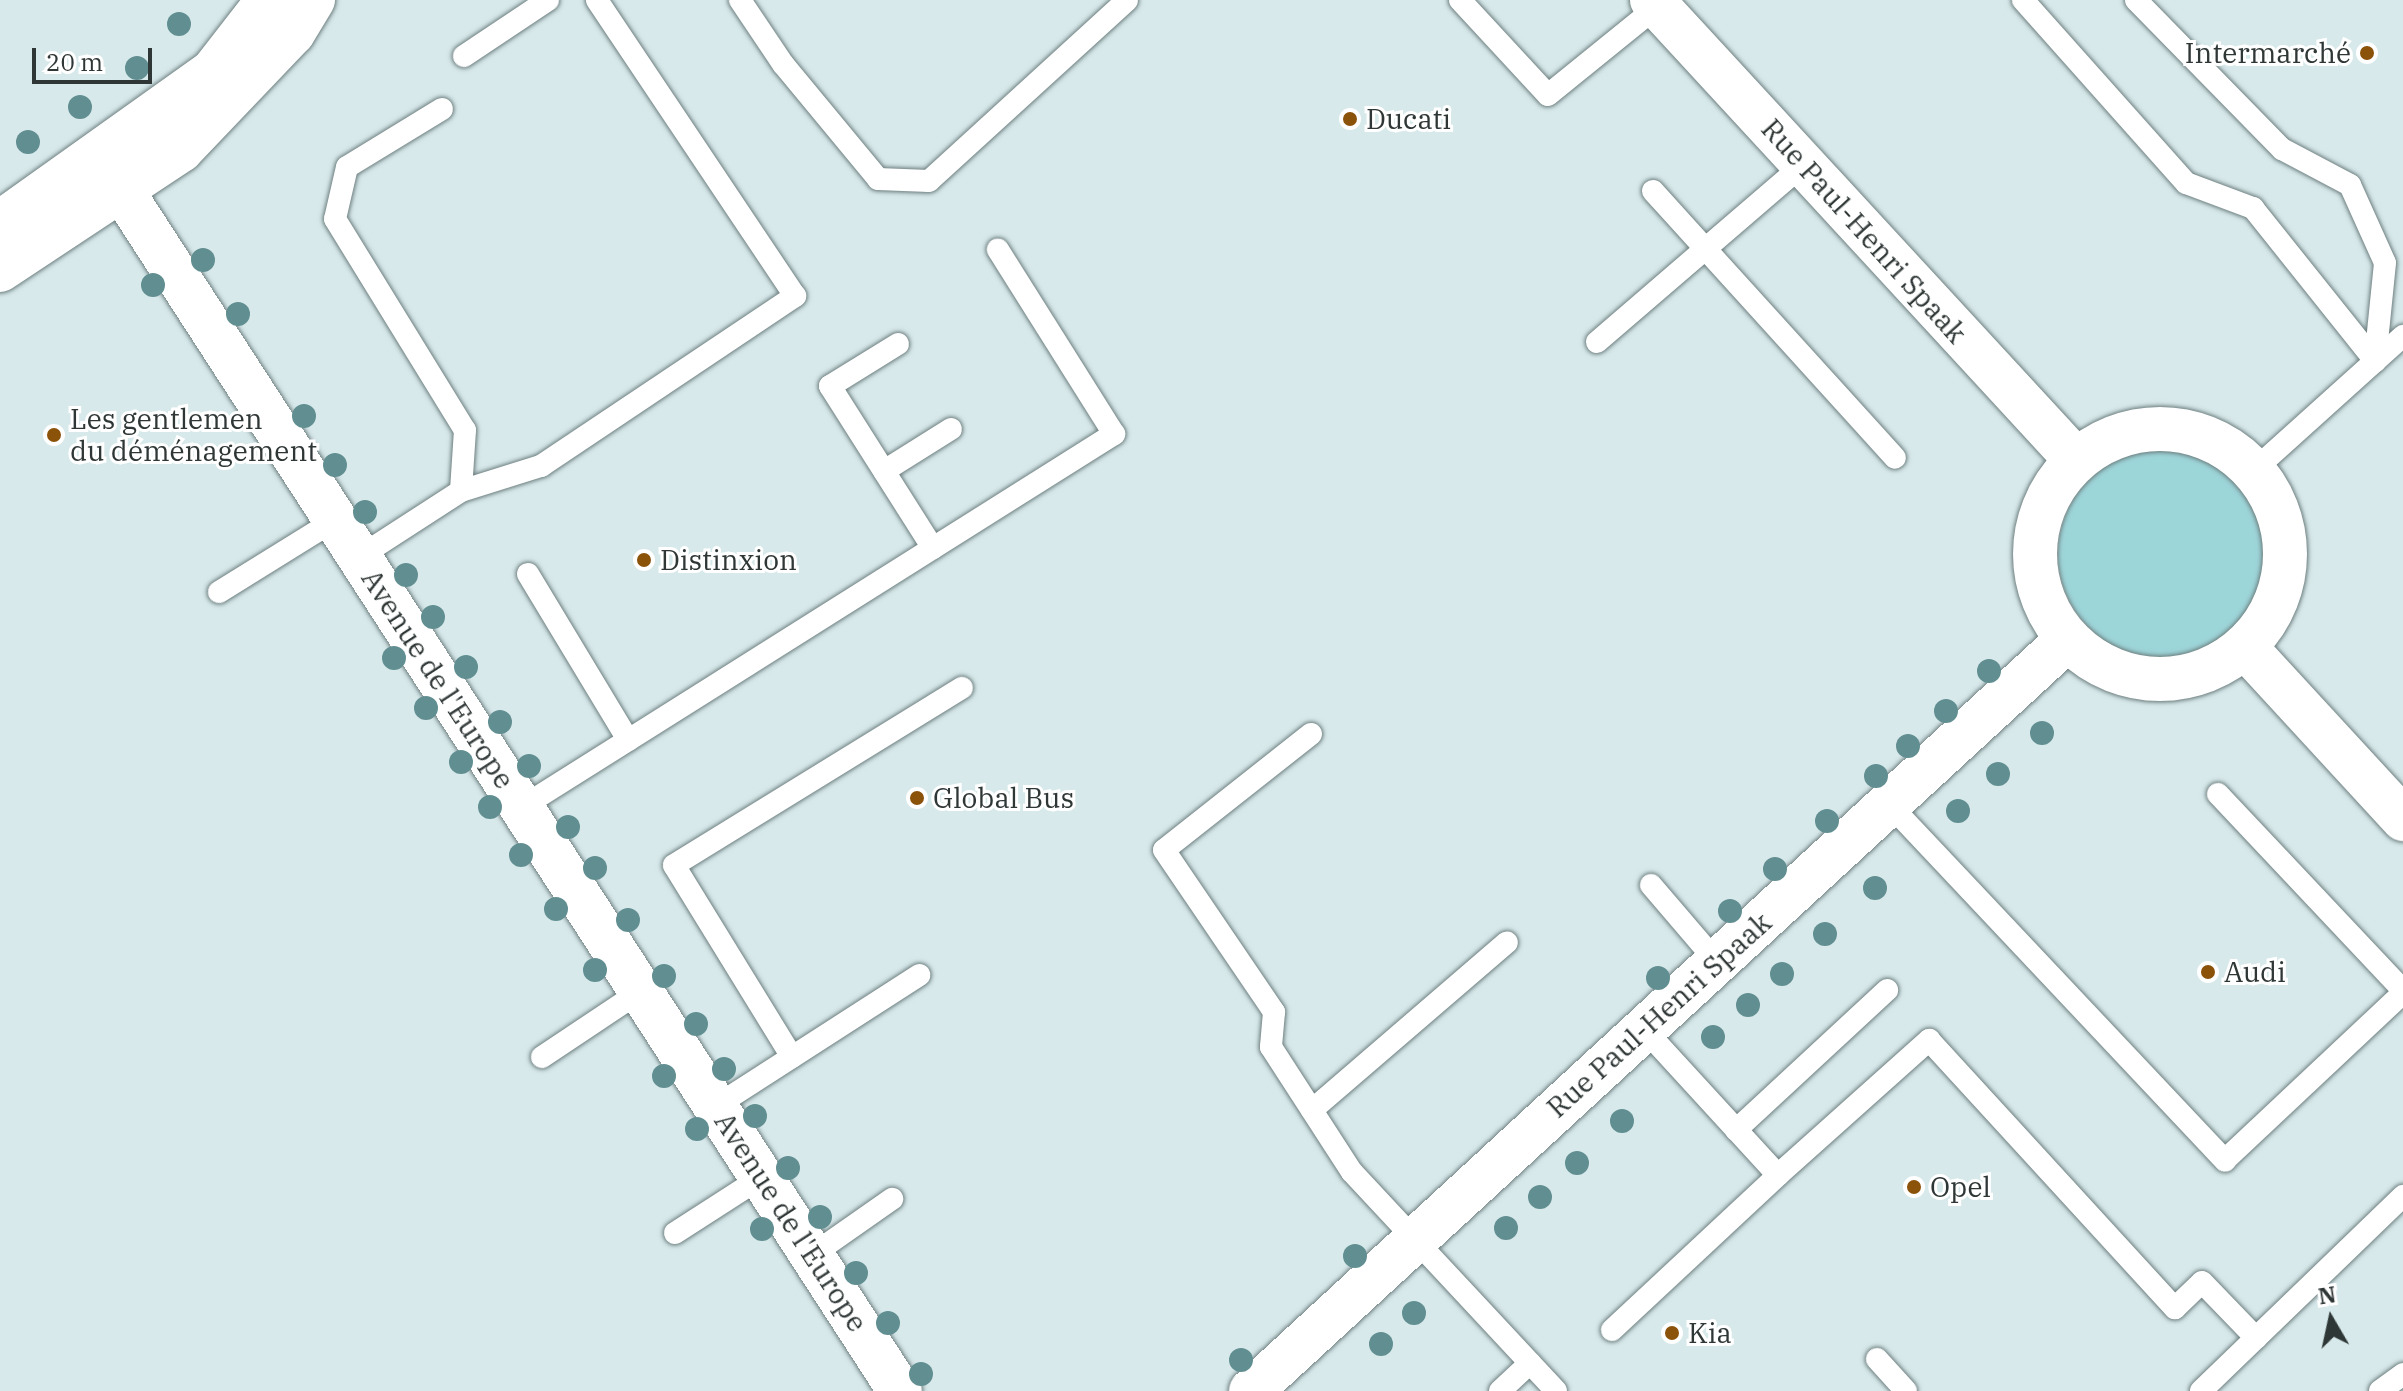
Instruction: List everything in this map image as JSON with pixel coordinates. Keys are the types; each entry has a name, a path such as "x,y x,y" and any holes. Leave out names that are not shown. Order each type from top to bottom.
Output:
{"street":[{"path":"0,223 213,71 268,0"},
{"path":"123,193 115,180 129,160 197,110 291,0"},
{"path":"0,270 123,193 236,97 313,0"},
{"name":"Rue Paul-Henri Spaak","path":"1655,3 2076,460"},
{"name":"Avenue de l'Europe","path":"123,193 900,1391"},
{"path":"2156,428 2199,434 2253,471 2283,527 2285,571 2272,612 2245,647 2212,668 2175,679 2136,677 2099,663 2068,639 2046,606 2035,568 2037,528 2051,491 2076,460 2113,437 2156,428"},
{"name":"Rue Paul-Henri Spaak","path":"1251,1391 2068,639"},
{"path":"2245,647 2403,819"}],"lane":[{"path":"464,56 548,0"},
{"path":"359,557 461,491 541,466 795,296 597,0"},
{"path":"740,0 783,64 878,179 929,181 1127,0"},
{"path":"1460,0 1548,95 1655,3"},
{"path":"2023,0 2186,183 2253,208 2375,361"},
{"path":"2136,0 2282,149 2350,185 2385,263 2375,361"},
{"path":"442,109 347,167 335,219 465,430 461,491"},
{"path":"1597,342 1804,164"},
{"path":"1653,191 1895,458"},
{"path":"522,807 1114,434 998,250"},
{"path":"2253,471 2403,336"},
{"path":"898,344 830,386 933,548"},
{"path":"884,471 951,429"},
{"path":"219,592 335,520"},
{"path":"528,574 628,740"},
{"path":"792,1057 674,865 962,688"},
{"path":"1311,734 1164,850 1274,1012 1271,1047 1352,1172 1556,1391"},
{"path":"1889,804 2225,1160 2403,992 2218,794"},
{"path":"1651,885 1717,962"},
{"path":"1312,1110 1507,942"},
{"path":"716,1106 919,975"},
{"path":"1736,1130 1887,990"},
{"path":"542,1057 641,991"},
{"path":"1644,1029 1778,1175"},
{"path":"1612,1330 1929,1040 2175,1308 2202,1282 2256,1338"},
{"path":"675,1233 762,1177"},
{"path":"2201,1391 2403,1196"},
{"path":"812,1255 892,1199"},
{"path":"1877,1359 1906,1391"},
{"path":"1500,1391 1530,1363"},
{"path":"2380,1391 2403,1374"}],"shaded area":[{"path":"2162,450 2202,458 2235,481 2258,514 2266,554 2258,594 2235,627 2202,650 2162,658 2122,650 2089,627 2066,594 2058,554 2066,514 2089,481 2122,458"}],"place":[{"name":"Intermarché","path":"2367,53"},
{"name":"Ducati","path":"1350,119"},
{"name":"Les gentlemen du déménagement","path":"54,435"},
{"name":"Distinxion","path":"644,560"},
{"name":"Global Bus","path":"917,798"},
{"name":"Audi","path":"2208,972"},
{"name":"Opel","path":"1914,1187"},
{"name":"Kia","path":"1672,1333"}]}
